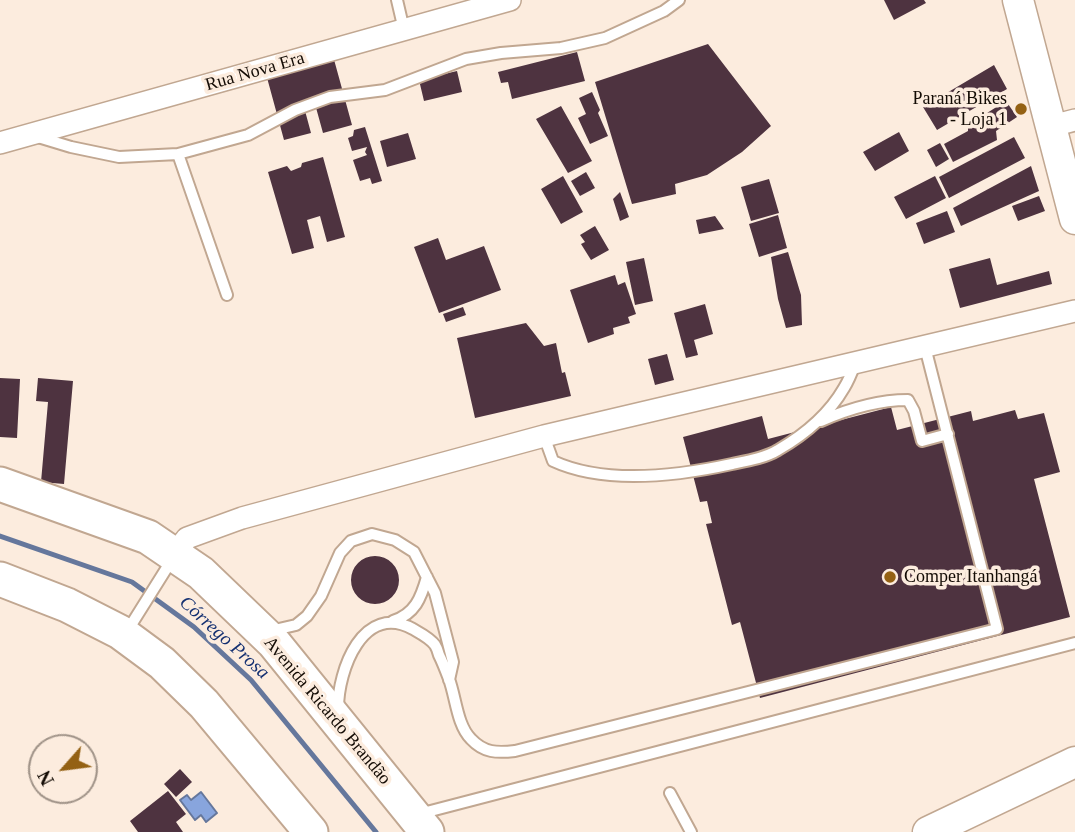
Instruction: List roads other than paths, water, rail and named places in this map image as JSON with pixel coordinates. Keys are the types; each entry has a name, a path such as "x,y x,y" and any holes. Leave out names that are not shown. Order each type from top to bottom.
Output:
{"main road":[{"path":"1018,0 1063,123 1075,219"},
{"name":"Avenida Ricardo Brandão","path":"0,484 148,537 201,573 274,643 420,824"},
{"path":"0,579 67,605 125,636 162,663 204,704 311,832"},
{"path":"928,832 1075,762"}],"street":[{"name":"Rua Nova Era","path":"0,143 510,0"},
{"path":"174,555 187,538 242,518 544,436 1075,312"}],"lane":[{"path":"397,0 404,30"},
{"path":"32,135 119,157 178,154 248,135 295,110 330,97 385,90 466,59 561,48 605,38 664,11 679,0"},
{"path":"178,154 227,295"},
{"path":"391,622 421,633 435,645 468,737 478,747 491,752 503,752 562,739 997,629 925,347"},
{"path":"544,436 553,461 569,469 602,474 670,475 746,461 775,452 803,434 828,410 844,388 856,363"},
{"path":"812,425 872,403 908,400 914,411 922,441 948,435"},
{"path":"261,631 296,625 307,616 321,596 340,553 351,541 372,534 395,540 414,552 435,593 453,662 449,680"},
{"path":"125,636 174,555"},
{"path":"338,722 338,695 345,668 355,646 374,626 402,618 412,611 420,599 427,577"},
{"path":"420,824 1075,643"},
{"path":"670,793 691,832"}],"water":[{"path":"201,792 217,813 206,822 201,815 195,820 180,800 187,795 191,800"}],"waterway":[{"name":"Córrego Prosa","path":"0,536 132,582 194,627 251,680 376,832"}],"place":[{"name":"Paraná Bikes - Loja 1","path":"1021,109"},
{"name":"Comper Itanhangá","path":"890,577"}]}
